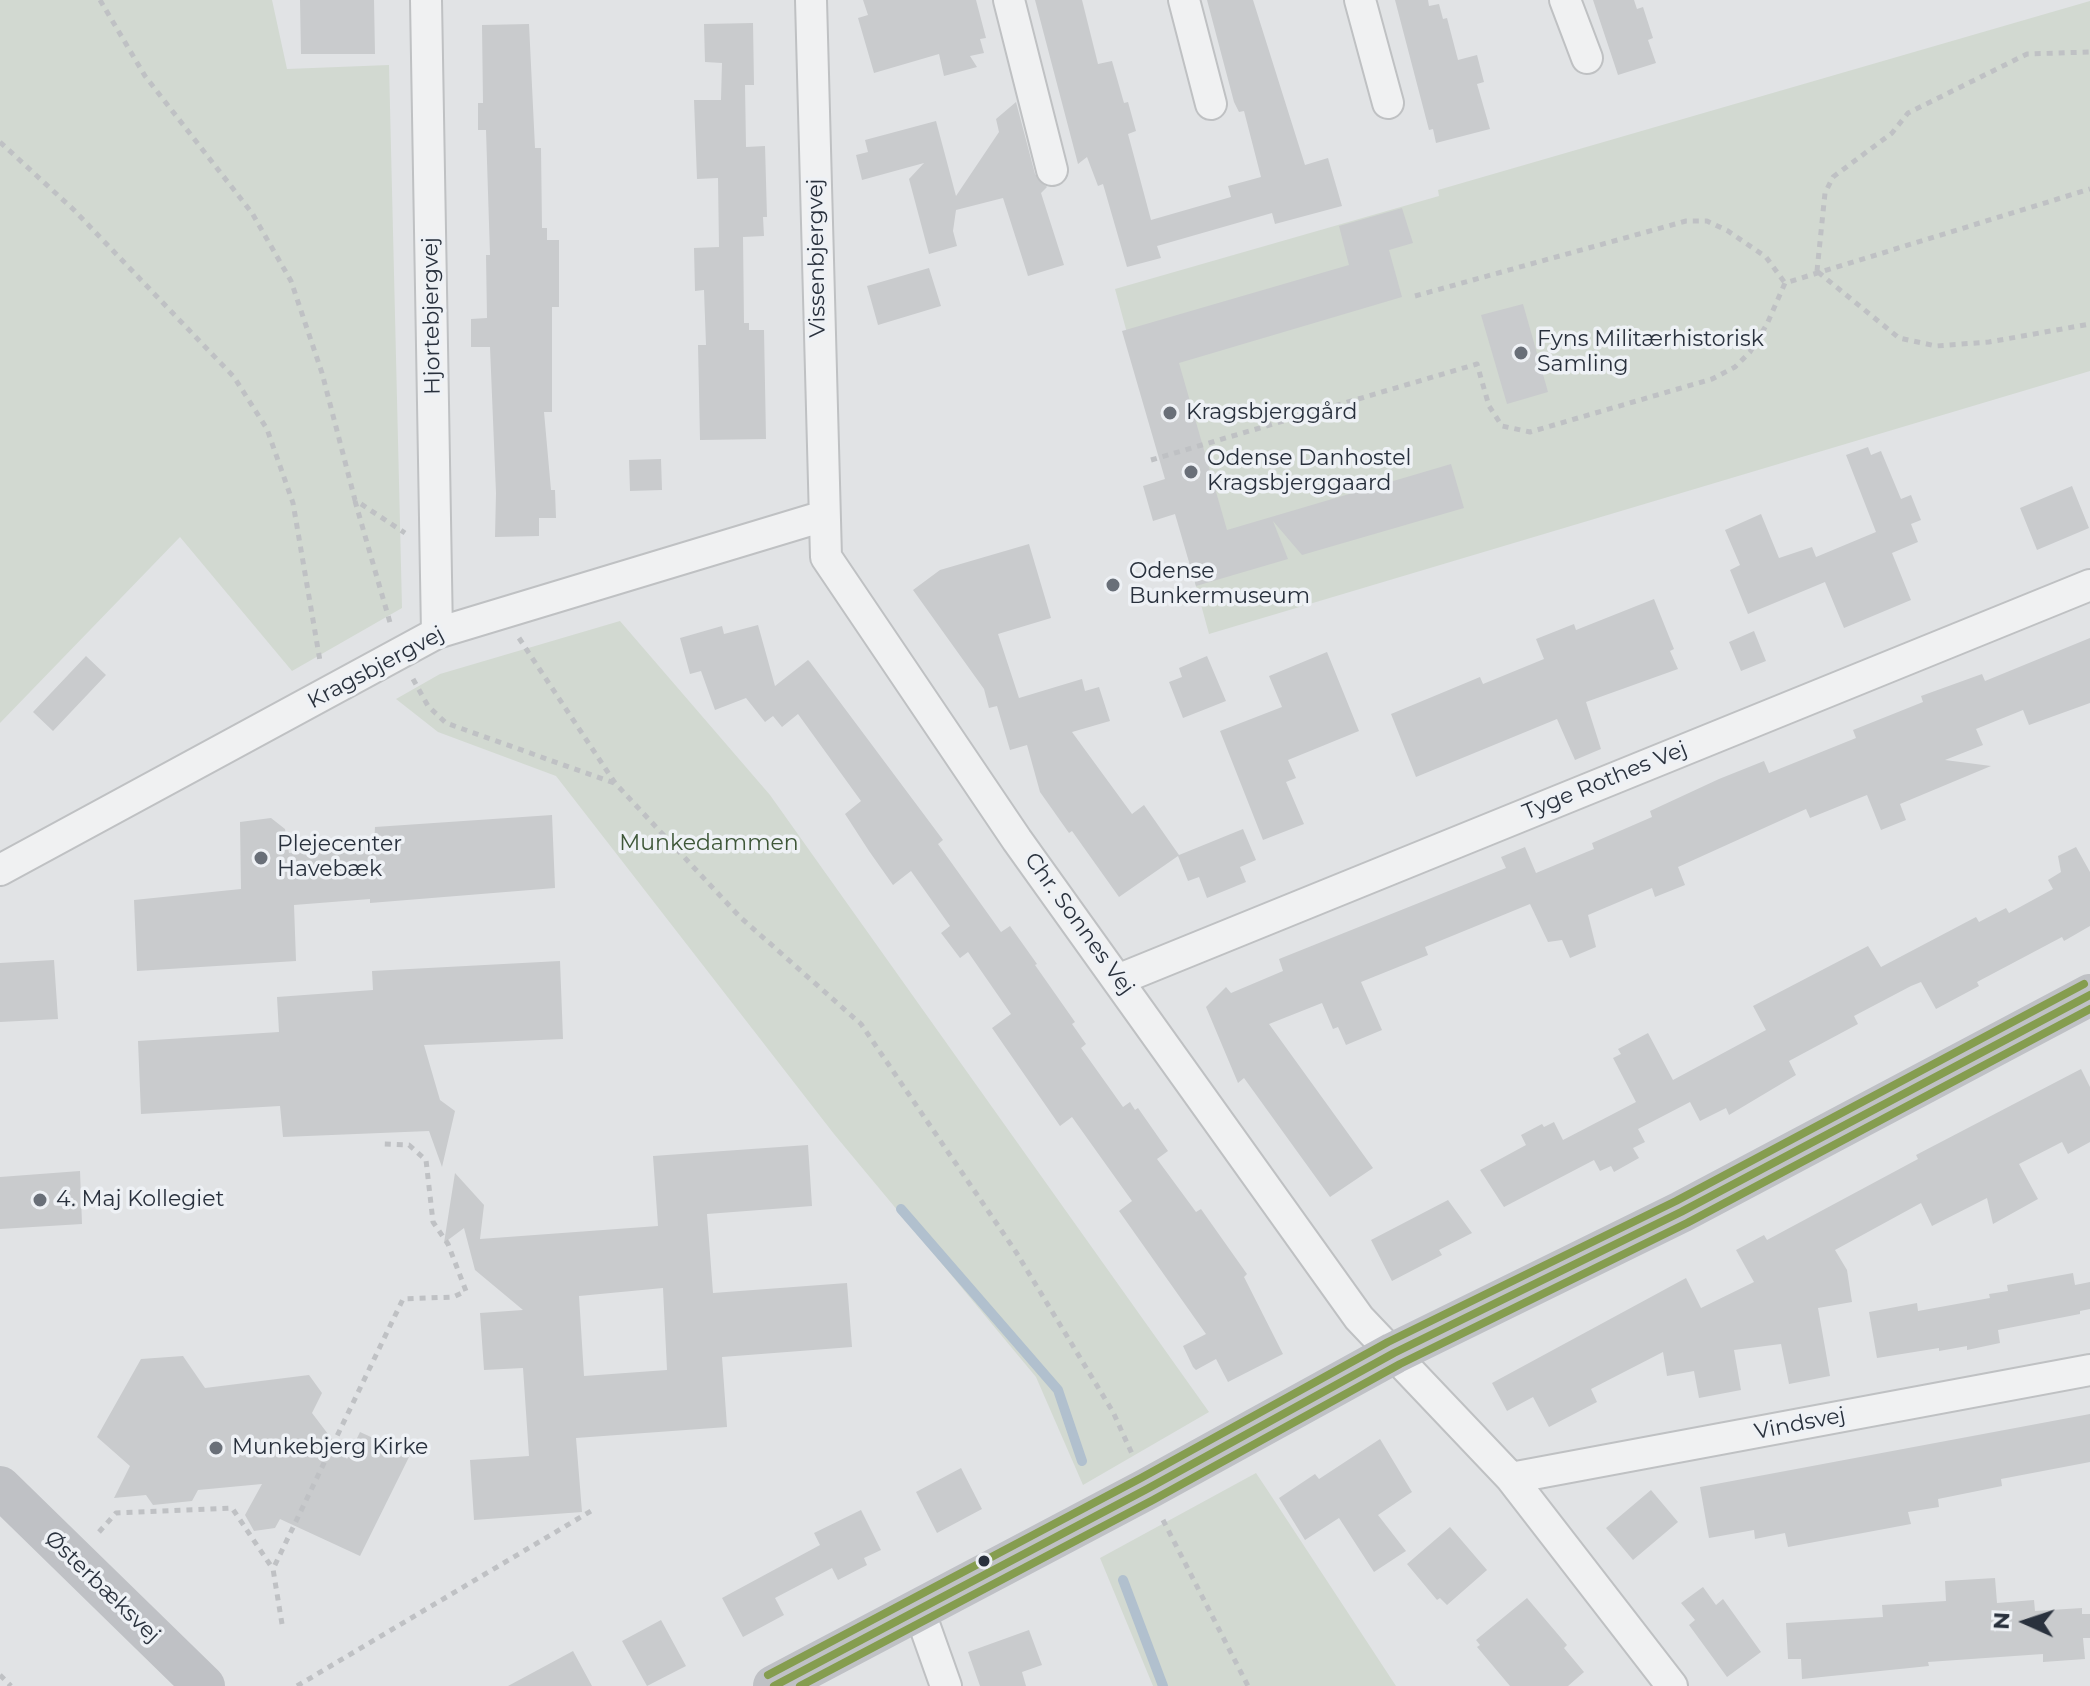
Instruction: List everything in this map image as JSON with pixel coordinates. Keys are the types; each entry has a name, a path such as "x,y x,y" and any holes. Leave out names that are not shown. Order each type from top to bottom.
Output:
{"street":[{"name":"Hjortebjergvej","path":"426,0 437,633"},
{"name":"Vissenbjergvej","path":"811,0 824,516"},
{"path":"1009,0 1052,170"},
{"path":"1184,0 1211,104"},
{"path":"1360,0 1388,103"},
{"path":"1565,0 1587,58"},
{"name":"Kragsbjergvej","path":"0,870 437,633 500,611 824,516"},
{"name":"Chr. Sonnes Vej","path":"824,516 826,557 1017,840 1120,979 1359,1318 1511,1478 1672,1686"},
{"name":"Tyge Rothes Vej","path":"1120,979 2090,585"},
{"path":"774,1686 1147,1489 1394,1353 1681,1212 2090,995"},
{"name":"Vindsvej","path":"1511,1478 2090,1370"},
{"name":"Østerbæksvej","path":"0,1487 204,1686"},
{"path":"919,1610 946,1686"}],"path":[{"path":"100,0 145,76 252,213 291,281 322,373 399,655 428,706 446,723 615,783"},
{"path":"1817,271 1825,193 1833,177 1892,133 1908,113 2027,54 2090,52"},
{"path":"0,142 74,210 234,377 267,429 293,503 326,694"},
{"path":"1151,460 1477,364 1489,406 1502,426 1530,432 1712,379 1735,367 1750,352 1767,324 1785,283 2090,189"},
{"path":"1415,296 1686,221 1707,221 1728,231 1766,257 1785,283"},
{"path":"1817,271 1899,338 1936,346 1989,342 2090,324"},
{"path":"355,500 436,553"},
{"path":"500,611 615,783 740,917 861,1024 1016,1252 1113,1412 1147,1489 1248,1686"},
{"path":"273,1569 403,1299 453,1297 466,1291 448,1244 433,1222 426,1160 409,1145 384,1144"},
{"path":"73,1558 116,1513 232,1508 273,1569 282,1624"},
{"path":"297,1686 596,1508"},
{"path":"0,1675 11,1686"}],"green space":[{"path":"0,0 272,0 287,69 389,65 402,608 292,671 180,537 0,723"},
{"path":"2090,1 2090,371 1209,634 1115,289 1439,196 1438,190"},
{"name":"Munkedammen","path":"620,621 770,795 1209,1412 1083,1485 1036,1377 834,1134 556,776 438,732 396,699 440,674"},
{"path":"1256,1473 1396,1686 1153,1686 1100,1558"}],"building":[{"path":"300,0 374,0 375,54 301,54"},
{"path":"863,0 976,0 986,38 980,39 984,53 970,56 977,67 944,76 939,54 874,73 858,18 868,15"},
{"path":"1035,0 1082,0 1098,64 1112,61 1124,103 1128,102 1136,131 1128,134 1151,220 1231,197 1228,186 1261,177 1244,111 1239,112 1234,102 1207,0 1253,0 1305,165 1328,158 1342,206 1275,224 1272,213 1157,246 1161,258 1127,267 1103,184 1098,186 1087,157 1078,164"},
{"path":"1395,0 1428,0 1429,6 1439,4 1443,19 1447,18 1458,60 1477,55 1484,82 1477,84 1490,129 1436,143 1433,129 1429,130"},
{"path":"1593,0 1634,0 1637,9 1643,7 1653,38 1648,40 1656,63 1618,75"},
{"path":"753,23 754,85 745,85 746,147 765,146 767,217 763,217 764,236 743,237 744,323 749,323 749,330 764,330 766,439 700,440 698,345 706,345 704,290 695,291 694,248 719,247 718,178 697,179 694,100 721,100 722,63 705,62 704,24"},
{"path":"529,24 535,148 541,148 542,228 547,228 547,240 559,240 559,307 552,307 552,412 544,412 556,518 539,518 539,536 495,537 490,347 471,347 471,319 487,318 486,255 490,255 486,130 478,130 478,103 483,103 482,25"},
{"path":"1016,102 1035,174 1047,187 1041,193 1064,265 1028,276 1003,198 956,210 953,231 957,246 929,254 909,179 924,163 862,180 856,155 868,152 865,140 936,121 956,196 999,132 996,119"},
{"name":"Kragsbjerggård","path":"1402,208 1413,243 1389,250 1402,297 1179,363 1227,530 1451,464 1464,508 1302,555 1273,521 1288,559 1196,586 1175,514 1153,521 1143,486 1165,479 1122,331 1349,265 1339,226"},
{"path":"929,268 941,306 878,325 867,286"},
{"path":"1523,304 1548,392 1507,404 1481,315"},
{"path":"1868,447 1871,455 1881,451 1901,499 1911,495 1921,520 1911,524 1918,542 1892,553 1911,600 1844,628 1825,582 1748,614 1730,570 1740,565 1725,530 1761,514 1779,558 1812,547 1816,557 1876,532 1846,455"},
{"path":"661,459 662,490 630,491 629,460"},
{"path":"2072,486 2089,528 2037,550 2020,508"},
{"path":"1029,544 1051,618 998,634 1019,698 1082,679 1085,691 1099,687 1110,721 1072,732 1132,814 1144,805 1179,855 1243,829 1256,860 1240,867 1246,882 1207,898 1199,877 1188,881 1178,856 1119,897 1040,792 1027,745 1010,750 997,706 989,708 984,689 913,590 940,570"},
{"path":"1654,599 1674,649 1670,651 1678,669 1586,702 1601,749 1575,760 1557,719 1416,777 1391,714 1480,677 1483,684 1544,659 1536,639 1574,624 1576,630"},
{"path":"758,625 775,686 808,660 810,662 943,840 938,844 1001,932 1010,926 1075,1022 1072,1024 1086,1044 1081,1048 1123,1107 1130,1102 1135,1110 1138,1108 1168,1151 1157,1159 1196,1212 1201,1209 1247,1274 1244,1277 1283,1354 1228,1382 1216,1359 1196,1370 1193,1367 1183,1346 1206,1334 1119,1211 1132,1201 1072,1117 1060,1126 992,1028 1011,1014 968,952 960,958 941,933 950,926 911,871 893,885 869,851 845,814 861,801 798,714 782,727 773,716 765,722 746,698 715,710 701,671 690,674 680,638 722,626 724,634"},
{"path":"1754,631 1766,661 1741,671 1729,642"},
{"path":"2090,638 2090,703 2029,725 2023,710 1976,729 1983,745 1945,760 1991,766 1900,804 1906,820 1881,830 1867,795 1810,818 1806,809 1678,867 1685,885 1655,897 1652,888 1588,915 1596,947 1570,958 1562,940 1548,942 1530,904 1425,947 1428,955 1361,982 1382,1030 1346,1045 1338,1027 1333,1029 1322,1003 1269,1024 1373,1168 1330,1197 1244,1078 1238,1083 1206,1007 1226,987 1231,993 1283,971 1279,959 1506,868 1501,857 1525,847 1536,873 1594,849 1592,843 1652,817 1650,811 1719,779 1764,761 1769,773 1856,738 1853,730 1923,702 1921,696 1982,674 1985,681"},
{"path":"1327,652 1359,731 1288,760 1296,778 1286,782 1304,824 1263,840 1220,731 1282,707 1269,676"},
{"path":"86,656 106,675 53,731 33,712"},
{"path":"1207,656 1226,701 1183,718 1169,682 1182,677 1179,668"},
{"path":"552,815 555,888 370,903 370,899 294,905 296,961 137,971 134,900 241,889 240,822 271,818 285,829 289,853 374,846 375,827"},
{"path":"2076,847 2090,872 2090,926 2064,941 2062,937 1977,982 1979,986 1936,1009 1921,982 1911,986 1854,1016 1858,1024 1789,1061 1796,1075 1729,1115 1726,1108 1700,1121 1690,1102 1638,1129 1645,1142 1633,1148 1639,1158 1614,1172 1611,1166 1600,1171 1594,1160 1504,1207 1480,1170 1526,1145 1521,1135 1542,1124 1544,1127 1554,1122 1563,1140 1636,1102 1613,1058 1621,1054 1618,1049 1648,1033 1673,1080 1766,1030 1753,1006 1868,946 1881,967 1976,917 1979,922 2006,908 2009,913 2053,889 2048,880 2061,872 2058,856"},
{"path":"54,960 58,1019 0,1022 0,963"},
{"path":"560,961 563,1039 424,1045 440,1100 455,1111 442,1167 429,1131 283,1137 280,1106 141,1114 138,1041 279,1032 277,997 373,990 372,971"},
{"path":"2081,1069 2090,1087 2090,1142 2068,1154 2062,1142 2019,1164 2038,1199 1993,1224 1987,1198 1932,1226 1921,1203 1835,1250 1847,1270 1852,1302 1818,1308 1830,1376 1789,1384 1781,1344 1734,1350 1741,1390 1699,1398 1694,1371 1667,1376 1663,1352 1591,1389 1597,1402 1549,1427 1533,1397 1507,1411 1492,1383 1686,1278 1701,1308 1754,1282 1736,1250 1764,1235 1767,1240 1918,1159 1916,1155"},
{"path":"808,1145 812,1206 707,1214 713,1293 847,1283 852,1347 722,1357 727,1427 576,1438 582,1512 474,1520 470,1460 529,1456 523,1368 484,1370 480,1313 523,1310 475,1270 464,1228 444,1243 455,1173 484,1205 480,1239 658,1226 653,1156","holes":["663,1288 667,1370 584,1376 579,1296"]},
{"name":"4. Maj Kollegiet","path":"80,1171 82,1224 0,1229 0,1177"},
{"path":"1448,1200 1472,1233 1439,1250 1442,1255 1392,1281 1371,1240"},
{"path":"2073,1273 2075,1285 2090,1282 2090,1309 2080,1311 2080,1314 1998,1330 2000,1343 1967,1350 1967,1346 1939,1351 1939,1348 1877,1358 1869,1312 1917,1303 1918,1311 1990,1298 1989,1294 2008,1291 2007,1285"},
{"name":"Munkebjerg Kirke","path":"183,1356 205,1388 309,1375 322,1393 312,1413 347,1459 360,1432 410,1455 360,1556 280,1519 275,1528 254,1531 245,1515 262,1484 198,1490 192,1501 153,1505 146,1495 114,1498 130,1466 97,1437 141,1359"},
{"path":"2090,1414 2090,1462 2001,1479 2002,1486 1938,1499 1939,1507 1908,1512 1911,1524 1788,1547 1785,1533 1755,1539 1754,1530 1709,1538 1700,1487"},
{"path":"1380,1439 1412,1492 1378,1515 1406,1551 1374,1572 1339,1518 1305,1540 1279,1498 1315,1474 1319,1479"},
{"path":"961,1468 982,1509 937,1533 916,1492"},
{"path":"1651,1490 1678,1522 1633,1560 1606,1528"},
{"path":"861,1510 881,1550 864,1558 867,1565 838,1580 832,1568 775,1598 784,1615 743,1637 722,1598 820,1545 814,1533"},
{"path":"1450,1527 1487,1570 1447,1605 1440,1598 1437,1600 1407,1564"},
{"path":"1995,1578 1997,1603 2034,1600 2035,1611 2082,1608 2082,1614 2090,1614 2090,1638 2083,1638 2085,1659 2043,1662 2043,1654 1928,1662 1929,1666 1802,1679 1801,1659 1788,1659 1786,1623 1883,1617 1882,1605 1946,1601 1945,1581"},
{"path":"1703,1587 1716,1605 1723,1599 1761,1652 1727,1677 1689,1625 1695,1620 1681,1603"},
{"path":"1527,1598 1567,1645 1564,1648 1584,1672 1568,1686 1510,1686 1477,1647 1480,1645 1476,1640"},
{"path":"661,1620 686,1666 647,1686 622,1641"},
{"path":"1029,1630 1042,1665 1022,1672 1026,1686 980,1686 968,1652"},
{"path":"573,1651 592,1686 508,1686"}],"waterway":[{"path":"901,1209 1058,1390 1082,1461"},
{"path":"1123,1580 1163,1686"}],"transit line":[{"path":"768,1675 1141,1478 1388,1342 1676,1201 2084,984"},
{"path":"774,1686 1147,1489 1394,1353 1681,1212 2090,995"},
{"path":"800,1686 1153,1500 1400,1364 1687,1223 2090,1009"}],"place":[{"name":"Fyns Militærhistorisk Samling","path":"1521,353"},
{"name":"Kragsbjerggård","path":"1170,413"},
{"name":"Odense Danhostel Kragsbjerggaard","path":"1191,472"},
{"name":"Odense Bunkermuseum","path":"1113,585"},
{"name":"Plejecenter Havebæk","path":"261,858"},
{"name":"4. Maj Kollegiet","path":"40,1200"},
{"name":"Munkebjerg Kirke","path":"216,1448"}]}
